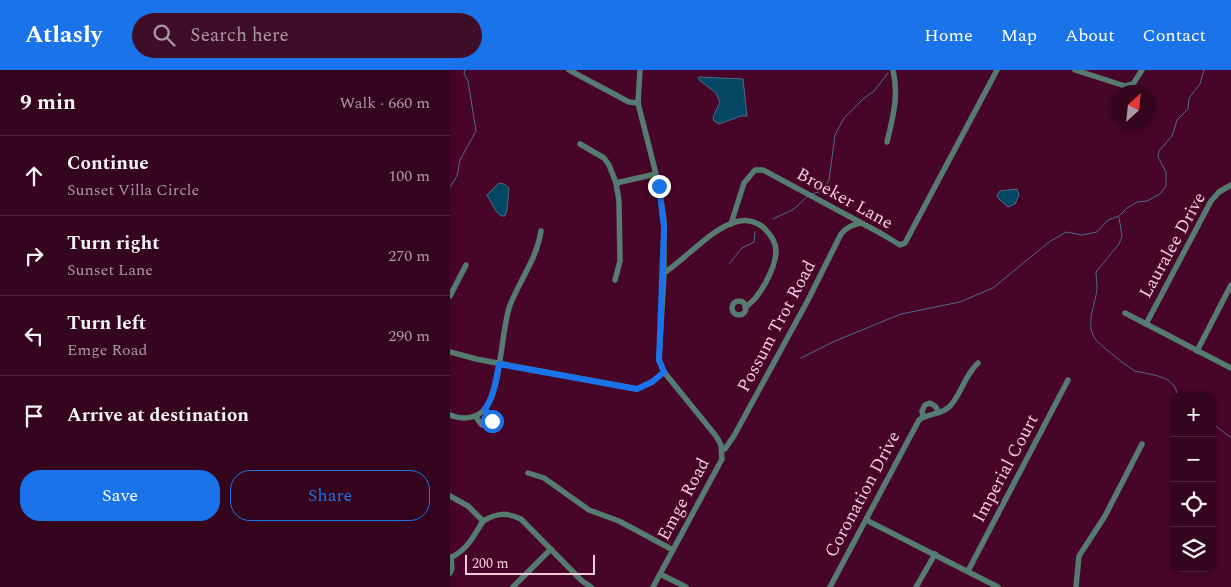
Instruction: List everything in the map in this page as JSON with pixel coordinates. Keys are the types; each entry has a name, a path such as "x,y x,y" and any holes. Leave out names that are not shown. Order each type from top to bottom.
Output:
{"street":[{"path":"569,70 629,102 638,103"},
{"name":"Emge Road","path":"640,70 638,103 656,174 664,221 664,273 659,360 664,372 716,436 722,450 722,459 653,587"},
{"path":"887,142 895,107 896,86 893,70"},
{"name":"Broeker Lane","path":"731,224 744,183 755,170 763,170 900,245 905,243 997,70"},
{"path":"1075,70 1125,86 1133,84 1142,70"},
{"path":"580,144 604,158 610,165 616,183 619,201 620,261 615,280"},
{"path":"616,183 656,174"},
{"name":"Lauralee Drive","path":"1146,324 1211,201 1219,192 1231,185"},
{"path":"664,273 713,234 731,224 746,220 759,224 772,238 776,250 775,262 764,286 754,301 745,306"},
{"name":"Possum Trot Road","path":"722,450 725,449 735,434 841,234 846,228 861,223"},
{"path":"450,415 460,418 474,416 485,409 490,402 494,391 505,323 510,305 539,242 541,231"},
{"path":"450,296 466,265"},
{"path":"1197,351 1231,285"},
{"path":"1125,313 1231,368"},
{"path":"450,352 499,364 637,389 652,382 664,372"},
{"path":"924,416 943,412 952,404 966,376 978,363"},
{"name":"Imperial Court","path":"968,571 1068,380"},
{"name":"Coronation Drive","path":"830,587 913,430 924,416 922,412 925,405 930,403 940,412"},
{"path":"474,416 482,425 490,425 492,421 485,409"},
{"path":"1076,587 1079,556 1105,516 1142,444"},
{"path":"528,473 544,478 589,510 618,521 673,550"},
{"path":"450,496 468,506 483,521"},
{"path":"450,573 452,568 450,557 466,547 483,521 498,514 512,514 521,519 589,587"},
{"path":"866,520 998,587"},
{"path":"513,587 551,549"},
{"path":"916,587 935,554"},
{"path":"660,574 686,587"}],"water":[{"path":"699,77 743,79 747,116 741,116 719,124 714,121 713,117 720,102 716,93 698,79"},
{"path":"499,183 509,188 505,216 501,216 496,211 487,195"},
{"path":"1017,189 1019,195 1015,204 1008,207 997,195 1000,191"}],"waterway":[{"path":"450,187 457,176 460,160 476,131 468,81 464,74 465,70"},
{"path":"801,358 835,341 901,314 960,302 993,288 1049,242 1066,232 1082,235 1097,232 1108,220 1119,216 1127,208 1137,202 1147,201 1160,194 1166,186 1166,172 1158,157 1159,151 1172,136 1177,120 1188,109 1189,98 1200,84 1204,70"},
{"path":"812,194 822,191 829,180 835,135 844,118 874,91 888,73"},
{"path":"773,219 794,209 807,197"},
{"path":"1119,217 1122,236 1119,244 1096,272 1097,288 1091,328 1096,340 1132,370 1162,377 1173,384 1176,392"},
{"path":"729,264 742,248 754,242 755,232"},
{"path":"1216,426 1231,438"}],"route":[{"path":"492,421 485,409 494,391 499,364 637,389 652,382 664,372 659,360 664,273 664,221 659,186"}]}
